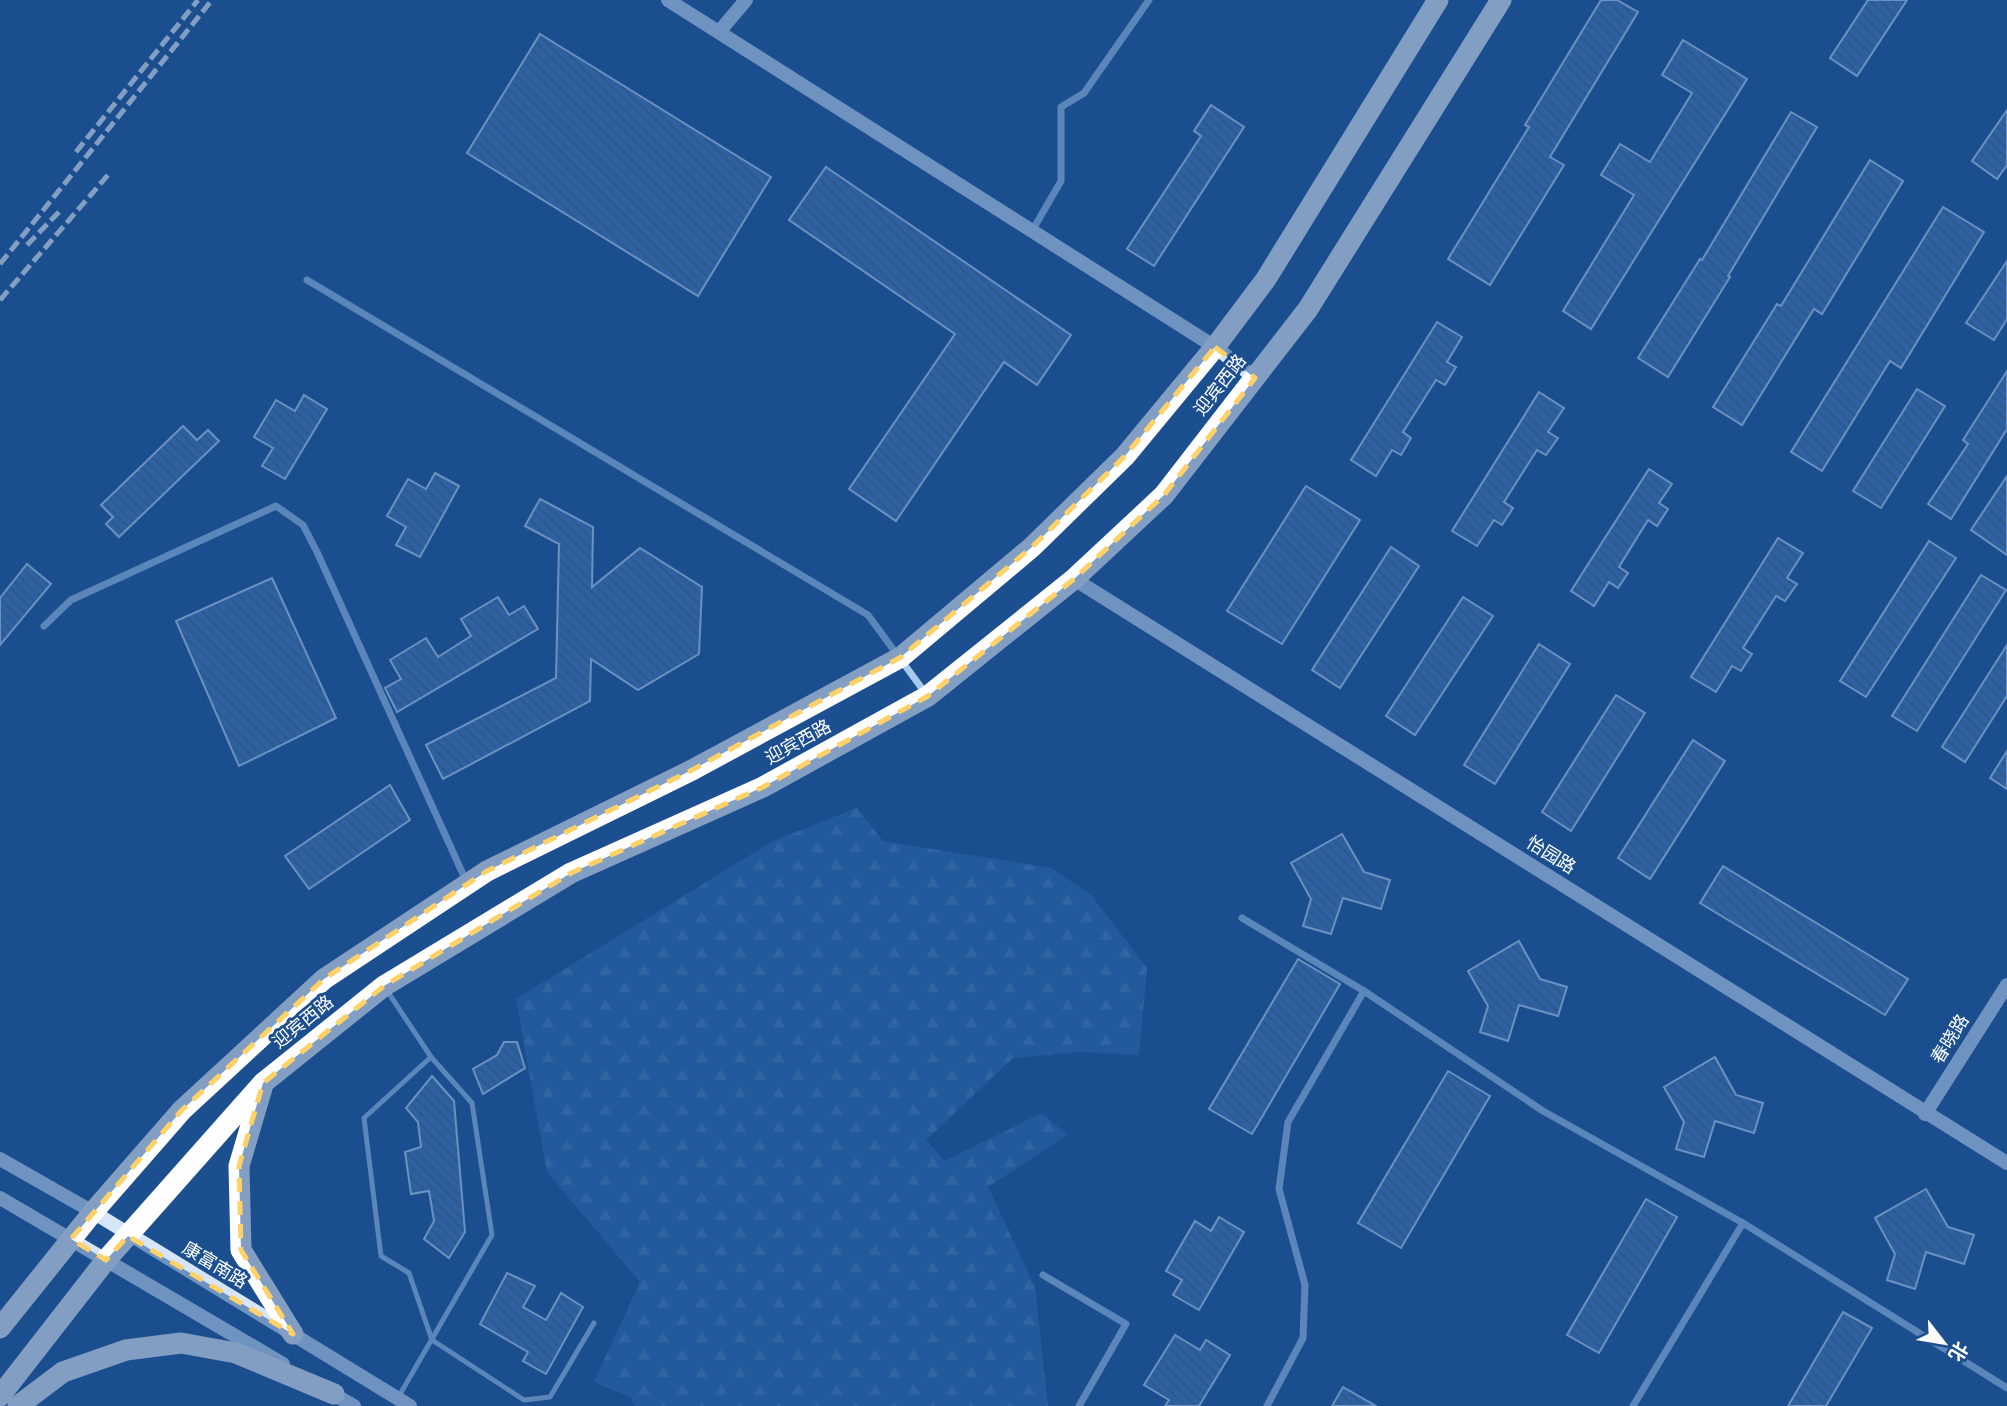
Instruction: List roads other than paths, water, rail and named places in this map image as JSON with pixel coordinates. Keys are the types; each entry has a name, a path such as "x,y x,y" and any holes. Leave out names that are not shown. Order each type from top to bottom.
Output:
{"highway":[{"name":"迎宾西路","path":"0,1328 93,1212 182,1110 324,979 487,870 692,770 901,657 1032,547 1125,456 1215,347 1266,279 1438,0"},
{"name":"迎宾西路","path":"0,1396 106,1260 263,1083 384,986 572,873 763,787 928,696 1074,579 1164,495 1308,309 1500,0"},
{"path":"263,1083 239,1166 241,1250 293,1334"},
{"path":"18,1406 63,1372 126,1350 181,1343 236,1353 334,1394"}],"street":[{"path":"668,0 1215,347 1255,378"},
{"path":"719,33 746,0"},
{"path":"1032,231 1061,181 1061,107 1084,93 1149,0"},
{"path":"307,280 868,615 928,696"},
{"path":"44,626 71,600 276,506 303,525 317,552 467,884"},
{"name":"怡园路","path":"1074,579 2007,1163"},
{"path":"1242,918 1364,990 1543,1111 1743,1223 2007,1388"},
{"name":"春晓路","path":"1925,1114 2007,985"},
{"path":"1267,1406 1303,1338 1305,1285 1279,1189 1288,1122 1364,990"},
{"name":"康富南路","path":"0,1159 93,1212 128,1236 404,1402"},
{"path":"0,1198 354,1406"},
{"path":"1633,1406 1743,1223"},
{"path":"1043,1275 1126,1324 1079,1406"}],"lane":[{"path":"384,986 431,1058 472,1103 492,1235 432,1340 404,1402"},
{"path":"431,1058 364,1118 381,1256 409,1273 432,1340 524,1400 550,1397 594,1323"}],"railway":[{"path":"76,152 198,0"},
{"path":"0,264 212,0"},
{"path":"0,300 108,175"},
{"path":"27,245 59,212"}]}
